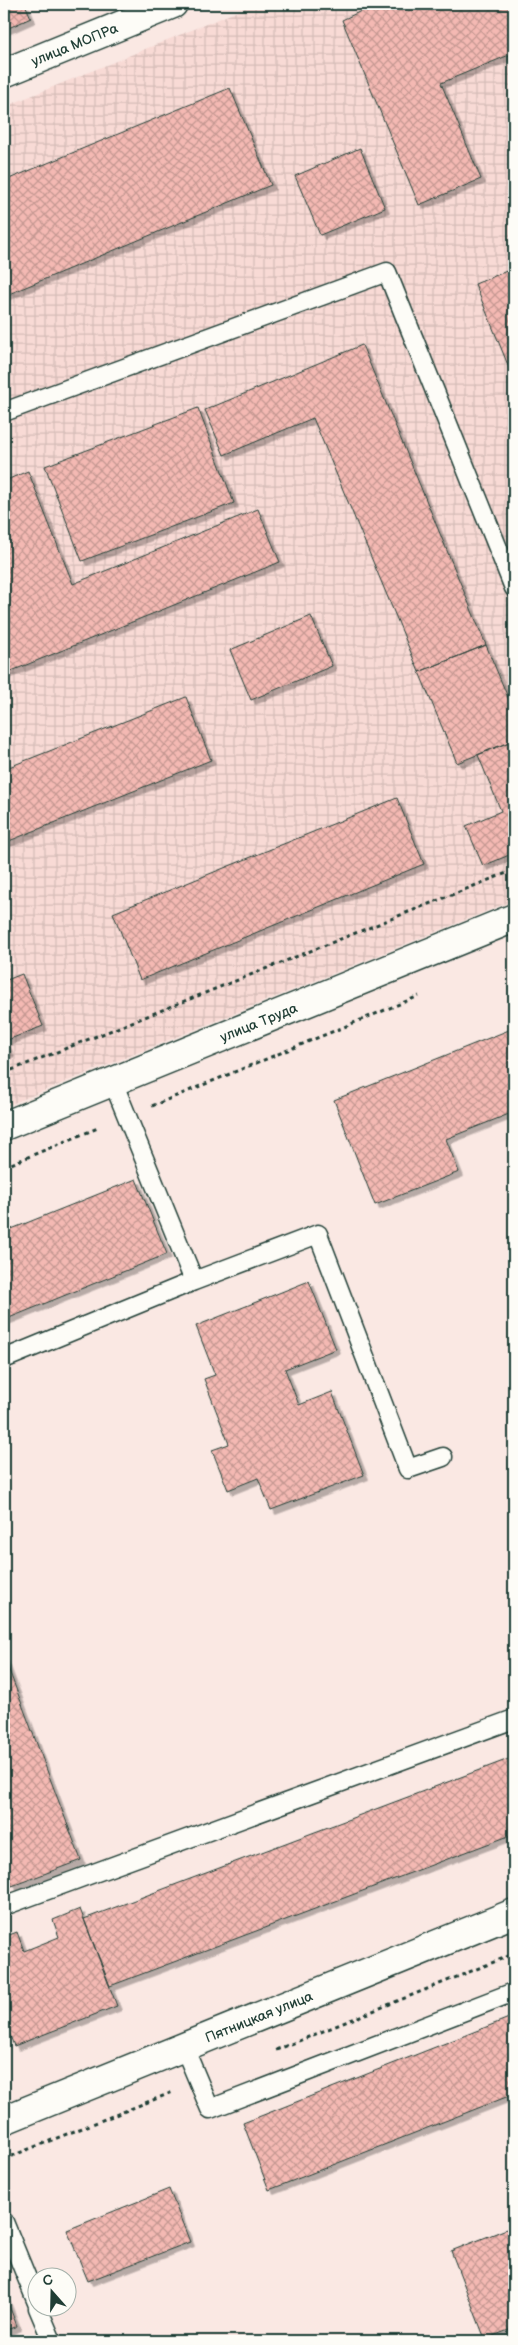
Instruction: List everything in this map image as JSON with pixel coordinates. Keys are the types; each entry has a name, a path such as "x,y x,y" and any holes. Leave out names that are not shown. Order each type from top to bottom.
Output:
{"street":[{"name":"улица МОПРа","path":"4,73 173,4"},
{"name":"улица Труда","path":"4,1126 514,918"},
{"name":"Пятницкая улица","path":"4,2120 514,1914"}],"lane":[{"path":"4,412 387,272 514,588"},
{"path":"113,1082 194,1281"},
{"path":"4,1359 194,1281 318,1234 408,1469 443,1457"},
{"path":"4,1906 514,1719"},
{"path":"184,2047 210,2109 514,1992"},
{"path":"4,2222 28,2281"},
{"path":"43,2318 52,2341"}],"path":[{"path":"4,1073 514,870"},
{"path":"4,1167 422,995"}],"shaded area":[{"path":"255,4 514,4 514,900 4,1107 4,107"}],"building":[{"path":"4,4 25,4 31,18 4,30"},
{"path":"376,4 514,4 514,53 441,83 481,179 419,205 342,20"},
{"path":"230,88 271,185 4,296 4,181"},
{"path":"360,148 385,208 320,235 295,176"},
{"path":"514,268 514,374 512,375 475,284"},
{"path":"362,345 486,645 419,672 313,418 224,455 205,410"},
{"path":"198,408 234,503 82,561 45,466"},
{"path":"28,471 73,584 258,509 280,562 4,674 4,481"},
{"path":"311,616 332,666 251,700 230,650"},
{"path":"486,645 514,712 514,740 457,763 419,672"},
{"path":"186,697 211,760 4,843 4,769"},
{"path":"514,740 514,853 483,866 466,826 501,811 478,755"},
{"path":"397,798 424,864 140,980 113,913"},
{"path":"22,974 43,1026 5,1041 10,1052 4,1055 4,981"},
{"path":"514,1028 514,1112 446,1139 459,1172 375,1205 334,1100"},
{"path":"136,1179 167,1254 4,1320 4,1232"},
{"path":"309,1281 336,1349 285,1369 299,1405 332,1392 364,1475 271,1510 258,1478 228,1490 212,1450 229,1444 204,1379 215,1375 196,1326"},
{"path":"4,1657 81,1860 12,1886 4,1864"},
{"path":"514,1757 514,1834 110,1986 84,1919"},
{"path":"80,1909 117,2006 14,2046 4,2020 4,1937 17,1932 24,1951 59,1937 53,1920"},
{"path":"514,2016 514,2094 269,2190 243,2123"},
{"path":"169,2189 190,2242 88,2281 67,2230"},
{"path":"514,2226 514,2328 485,2339 451,2251"},
{"path":"4,2293 17,2326 4,2331"}]}
